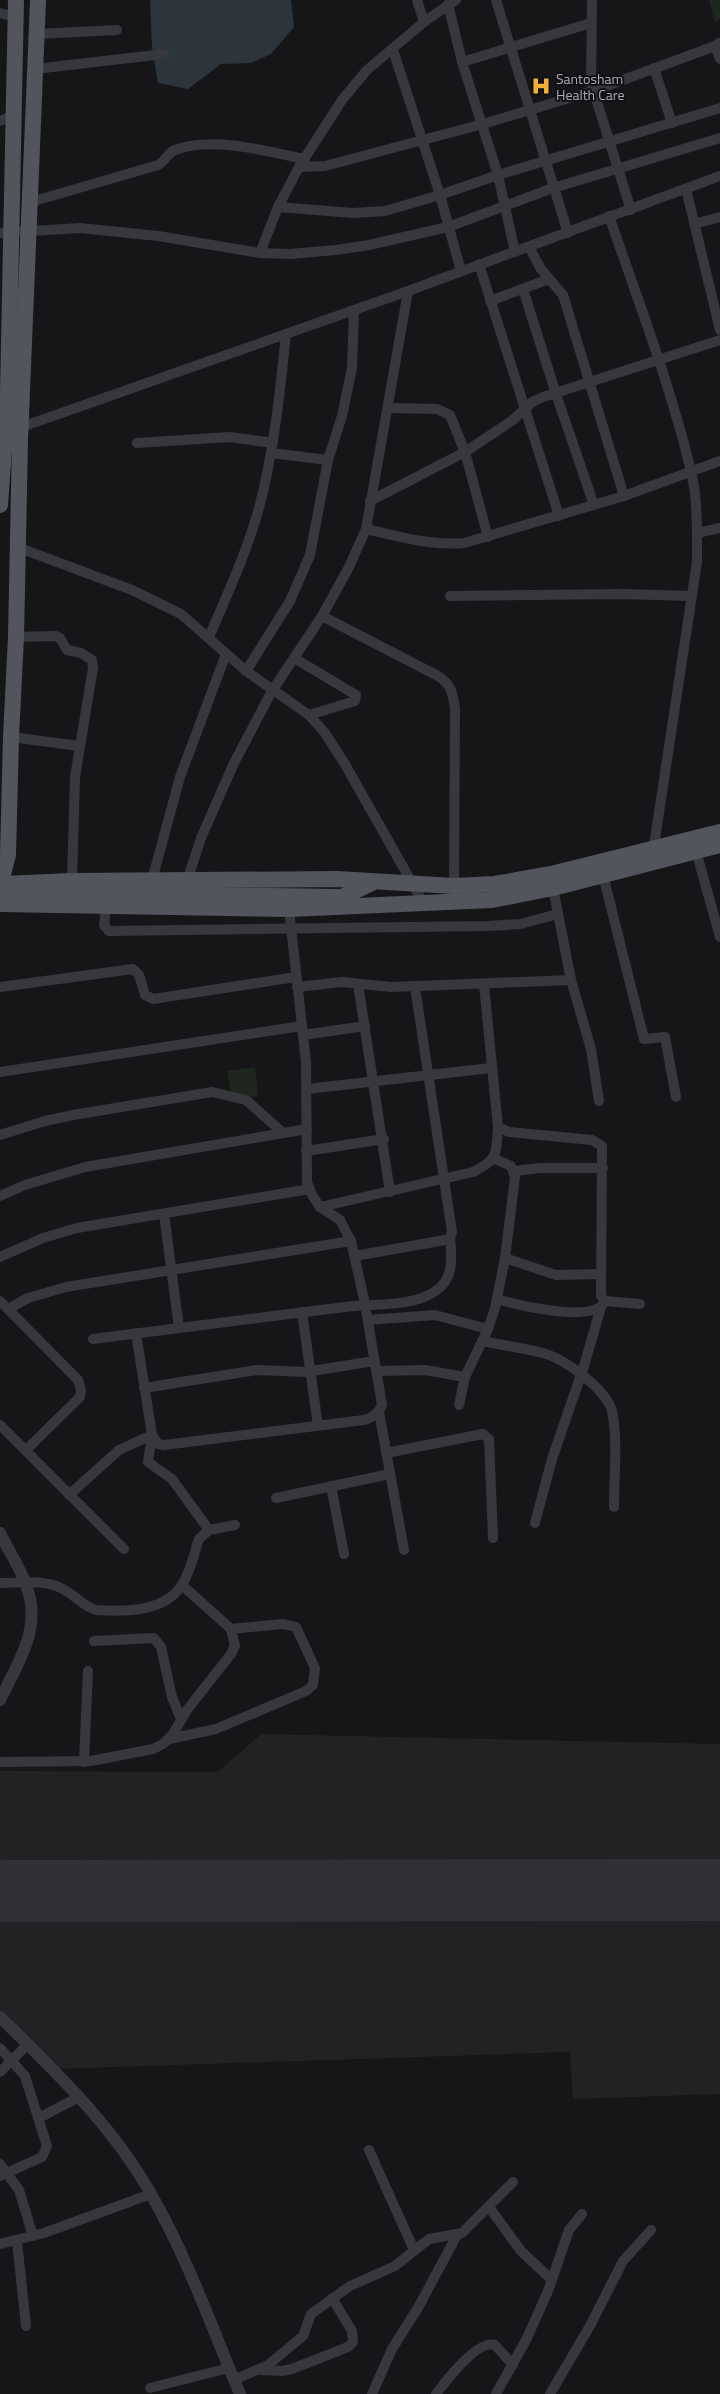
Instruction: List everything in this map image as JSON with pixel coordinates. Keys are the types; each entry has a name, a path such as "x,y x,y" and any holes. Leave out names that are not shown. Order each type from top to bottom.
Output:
{"main road":[{"path":"16,0 8,15 4,360 14,430 17,547 16,637 10,737 8,855 1,885 5,895 0,903 106,907 289,909 492,900 552,881 652,856 696,851 720,845"},
{"path":"0,505 14,430 30,230 38,0"},
{"path":"1,885 72,881 337,879 454,886 552,881 603,875 720,832"},
{"path":"339,897 375,881"},
{"path":"1,885 339,897 378,906"}],"street":[{"path":"417,0 424,22"},
{"path":"496,0 568,233"},
{"path":"592,0 591,82 631,210"},
{"path":"260,253 278,207 302,163 342,100 367,70 424,22 452,2 462,62 498,175 514,252"},
{"path":"462,62 591,23"},
{"path":"36,34 117,30"},
{"path":"30,202 158,165 171,152 190,146 230,145 302,163 325,166 530,110 593,90 718,44 720,59"},
{"path":"392,50 440,195 461,271"},
{"path":"35,68 164,54"},
{"path":"654,68 672,123"},
{"path":"278,207 353,213 385,211 720,108"},
{"path":"6,233 30,230 105,229 260,253 290,254 336,250 369,245 448,227 553,188 619,170 720,138"},
{"path":"14,430 408,291 720,176"},
{"path":"686,189 720,330"},
{"path":"609,216 658,360 691,472 697,533 697,562 652,856"},
{"path":"694,224 720,217"},
{"path":"529,247 549,279 563,296 624,496"},
{"path":"479,264 559,516"},
{"path":"490,301 549,279"},
{"path":"523,289 594,505"},
{"path":"178,908 214,805 272,691 322,616 349,567 366,529 389,408 408,291"},
{"path":"246,671 290,601 310,555 328,460 342,416 352,368 354,310"},
{"path":"209,637 234,579 258,509 272,448 286,334"},
{"path":"370,501 465,452 513,420 532,402 720,340"},
{"path":"389,408 444,410 454,420 465,452 488,537"},
{"path":"136,443 230,437 328,460"},
{"path":"366,529 423,542 446,545 464,543 624,496 720,461"},
{"path":"697,533 720,528"},
{"path":"17,547 150,598 181,614 246,671 272,691 309,715 325,733 346,766 424,904"},
{"path":"450,596 622,594 691,596"},
{"path":"322,616 438,676 446,681 451,688 455,709 454,902"},
{"path":"16,637 56,636 60,638 66,650 80,653 92,660 93,668 75,777 72,881"},
{"path":"152,880 180,777 226,654"},
{"path":"294,658 356,695 355,701 309,715"},
{"path":"10,737 79,746"},
{"path":"696,851 720,937"},
{"path":"603,875 644,1039 665,1037 676,1098"},
{"path":"552,881 571,980 591,1049 598,1101"},
{"path":"106,907 104,925 109,931 488,926 520,924 558,914"},
{"path":"289,909 307,1089 306,1170 310,1189 320,1207 340,1220 351,1241 355,1256 368,1320 382,1405 379,1412 404,1550"},
{"path":"0,987 133,969 137,970 145,995 153,999 296,982 342,982 374,987 415,987 571,980"},
{"path":"358,984 384,1139 390,1192"},
{"path":"320,1207 444,1180 473,1172 490,1164 495,1159 498,1128 484,984"},
{"path":"93,1339 365,1304 414,1300 428,1296 439,1289 447,1278 451,1265 450,1238 452,1232 415,987"},
{"path":"0,1072 302,1031 365,1026"},
{"path":"307,1089 492,1068"},
{"path":"0,1136 44,1121 212,1092 246,1100 283,1133"},
{"path":"498,1128 510,1132 599,1142 603,1152 600,1274 603,1304 552,1460 535,1523"},
{"path":"0,1196 25,1185 85,1167 307,1129"},
{"path":"306,1151 384,1139"},
{"path":"459,1406 465,1377 488,1329 497,1299 504,1258 515,1177 511,1166 495,1159"},
{"path":"514,1171 540,1168 603,1168"},
{"path":"0,1257 62,1232 310,1189"},
{"path":"164,1214 179,1328"},
{"path":"355,1256 450,1238"},
{"path":"8,1309 28,1298 66,1287 351,1241"},
{"path":"504,1258 556,1275 600,1274"},
{"path":"497,1299 522,1306 551,1310 583,1311 603,1304 640,1304"},
{"path":"0,1301 78,1380 81,1390 80,1397 26,1450"},
{"path":"302,1312 318,1426"},
{"path":"368,1320 435,1315 488,1329"},
{"path":"136,1333 152,1435 154,1441 164,1445 364,1420 379,1412"},
{"path":"482,1341 544,1353 581,1375 597,1389 611,1409 614,1423 614,1507"},
{"path":"144,1388 258,1370 310,1371 375,1366 425,1370 465,1377"},
{"path":"0,1425 124,1549"},
{"path":"386,1453 483,1434 487,1436 489,1439 493,1538"},
{"path":"69,1495 118,1450 152,1435"},
{"path":"152,1435 148,1462 172,1479 209,1530"},
{"path":"276,1498 390,1474"},
{"path":"331,1486 344,1554"},
{"path":"0,1582 52,1585 62,1589 88,1608 105,1611 147,1608 160,1605 174,1595 182,1585 199,1539 209,1530 235,1525"},
{"path":"0,1533 26,1583 31,1599 32,1618 30,1638 0,1700"},
{"path":"169,1739 181,1719 231,1654 235,1646 231,1629 182,1585"},
{"path":"0,1762 84,1762 153,1749 169,1739 216,1729 306,1691 313,1685 315,1668 296,1627 283,1624 231,1629"},
{"path":"94,1640 154,1638 161,1647 172,1697 181,1719"},
{"path":"84,1762 88,1671"},
{"path":"0,2017 28,2044 104,2127 151,2194 172,2233 240,2394"},
{"path":"0,2072 28,2044"},
{"path":"0,2048 25,2076 47,2146 45,2154 2,2171 19,2190 33,2236"},
{"path":"39,2118 78,2097"},
{"path":"369,2150 414,2250"},
{"path":"234,2380 261,2370 303,2336 311,2314 332,2298 365,2278 395,2266 429,2239 457,2235 467,2229 513,2182"},
{"path":"0,2244 33,2236 151,2194"},
{"path":"489,2207 521,2251 552,2280"},
{"path":"496,2394 527,2338 552,2280 566,2236 582,2214"},
{"path":"550,2394 591,2324 629,2251 651,2230"},
{"path":"375,2392 392,2350 419,2306 457,2235"},
{"path":"17,2240 26,2326"},
{"path":"261,2370 282,2372 292,2369 348,2346 353,2342 352,2331 332,2298"},
{"path":"436,2394 459,2365 484,2346 495,2346 513,2365"},
{"path":"150,2388 229,2368"}],"shaded area":[{"path":"150,0 291,0 294,27 271,54 251,63 221,64 188,89 158,83 152,47"},
{"path":"709,0 720,0 720,19 715,23"},
{"path":"255,1067 258,1096 232,1100 227,1071"},
{"path":"261,1734 720,1744 720,2094 573,2099 570,2052 55,2069 0,2016 0,1771 218,1772"}],"runway":[{"path":"5,1891 720,1890"}],"place":[{"name":"Santosham Health Care","path":"541,86"}]}
